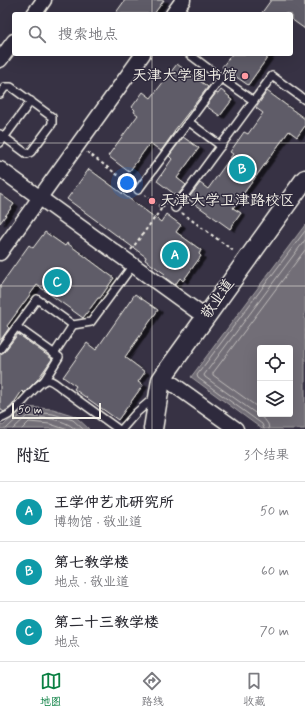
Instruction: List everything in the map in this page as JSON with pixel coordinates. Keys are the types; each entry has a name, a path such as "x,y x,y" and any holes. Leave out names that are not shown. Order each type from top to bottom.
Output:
{"street":[{"path":"35,12 44,0"},
{"path":"174,12 183,0"},
{"path":"0,60 12,44"},
{"path":"0,254 142,56"},
{"path":"0,169 205,317"},
{"name":"敬业道","path":"153,429 163,377 305,179"},
{"path":"163,377 236,429"}],"lane":[{"path":"191,56 254,101"},
{"path":"175,208 272,76 305,100"},
{"path":"138,190 221,78"},
{"path":"0,94 5,87 8,86 31,101 52,117 52,124 36,147 27,154 1,138 31,101"},
{"path":"189,122 221,146"},
{"path":"54,354 73,326 91,322 128,262"},
{"path":"0,349 37,299 73,326"},
{"path":"0,419 11,414 44,381 59,357 16,327"},
{"path":"44,381 50,380 118,429"},
{"path":"122,429 136,413 159,395"}],"path":[{"path":"78,146 162,208"},
{"path":"128,262 167,202 246,260"}],"water":[{"path":"305,225 305,429 262,429 191,377"},
{"path":"23,407 53,409 75,416 89,429 0,429 0,426 4,425"}],"building":[{"path":"125,0 164,0 155,12 116,12"},
{"path":"271,0 305,0 305,29 293,20 293,12 262,12"},
{"name":"天津大学图书馆","path":"230,56 269,56 248,85 222,67"},
{"path":"177,64 208,87 174,131 161,151 150,143 129,172 108,156 138,115 134,112 135,110 132,107 143,92 151,98"},
{"path":"221,90 232,100 220,116 206,106 216,93 218,94"},
{"path":"267,91 305,119 305,126 297,137 289,131 233,208 241,213 230,229 188,199 200,183 208,189 233,154 230,152 244,132 248,134 263,113 256,108"},
{"path":"183,137 199,148 177,178 186,185 177,196 157,181 172,159 169,156"},
{"path":"89,169 161,222 166,214 181,225 176,232 201,250 199,254 201,256 183,281 180,278 175,285 163,276 165,274 145,260 146,257 67,199"},
{"path":"0,194 14,204 0,223"},
{"path":"45,232 65,246 67,243 114,278 83,318 37,285 7,326 9,328 0,341 0,286 29,245 33,248"},
{"path":"135,294 158,310 125,357 145,372 138,382 143,385 118,420 74,389 76,386 63,377 87,343 96,350"},
{"path":"18,334 52,359 38,379 24,393 22,391 11,407 4,412 0,409 0,354 4,352"}],"place":[{"name":"天津大学图书馆","path":"245,76"},
{"name":"第七教学楼","path":"242,169"},
{"name":"天津大学卫津路校区","path":"152,201"},
{"name":"王学仲艺术研究所","path":"175,255"},
{"name":"第二十三教学楼","path":"57,282"}]}
